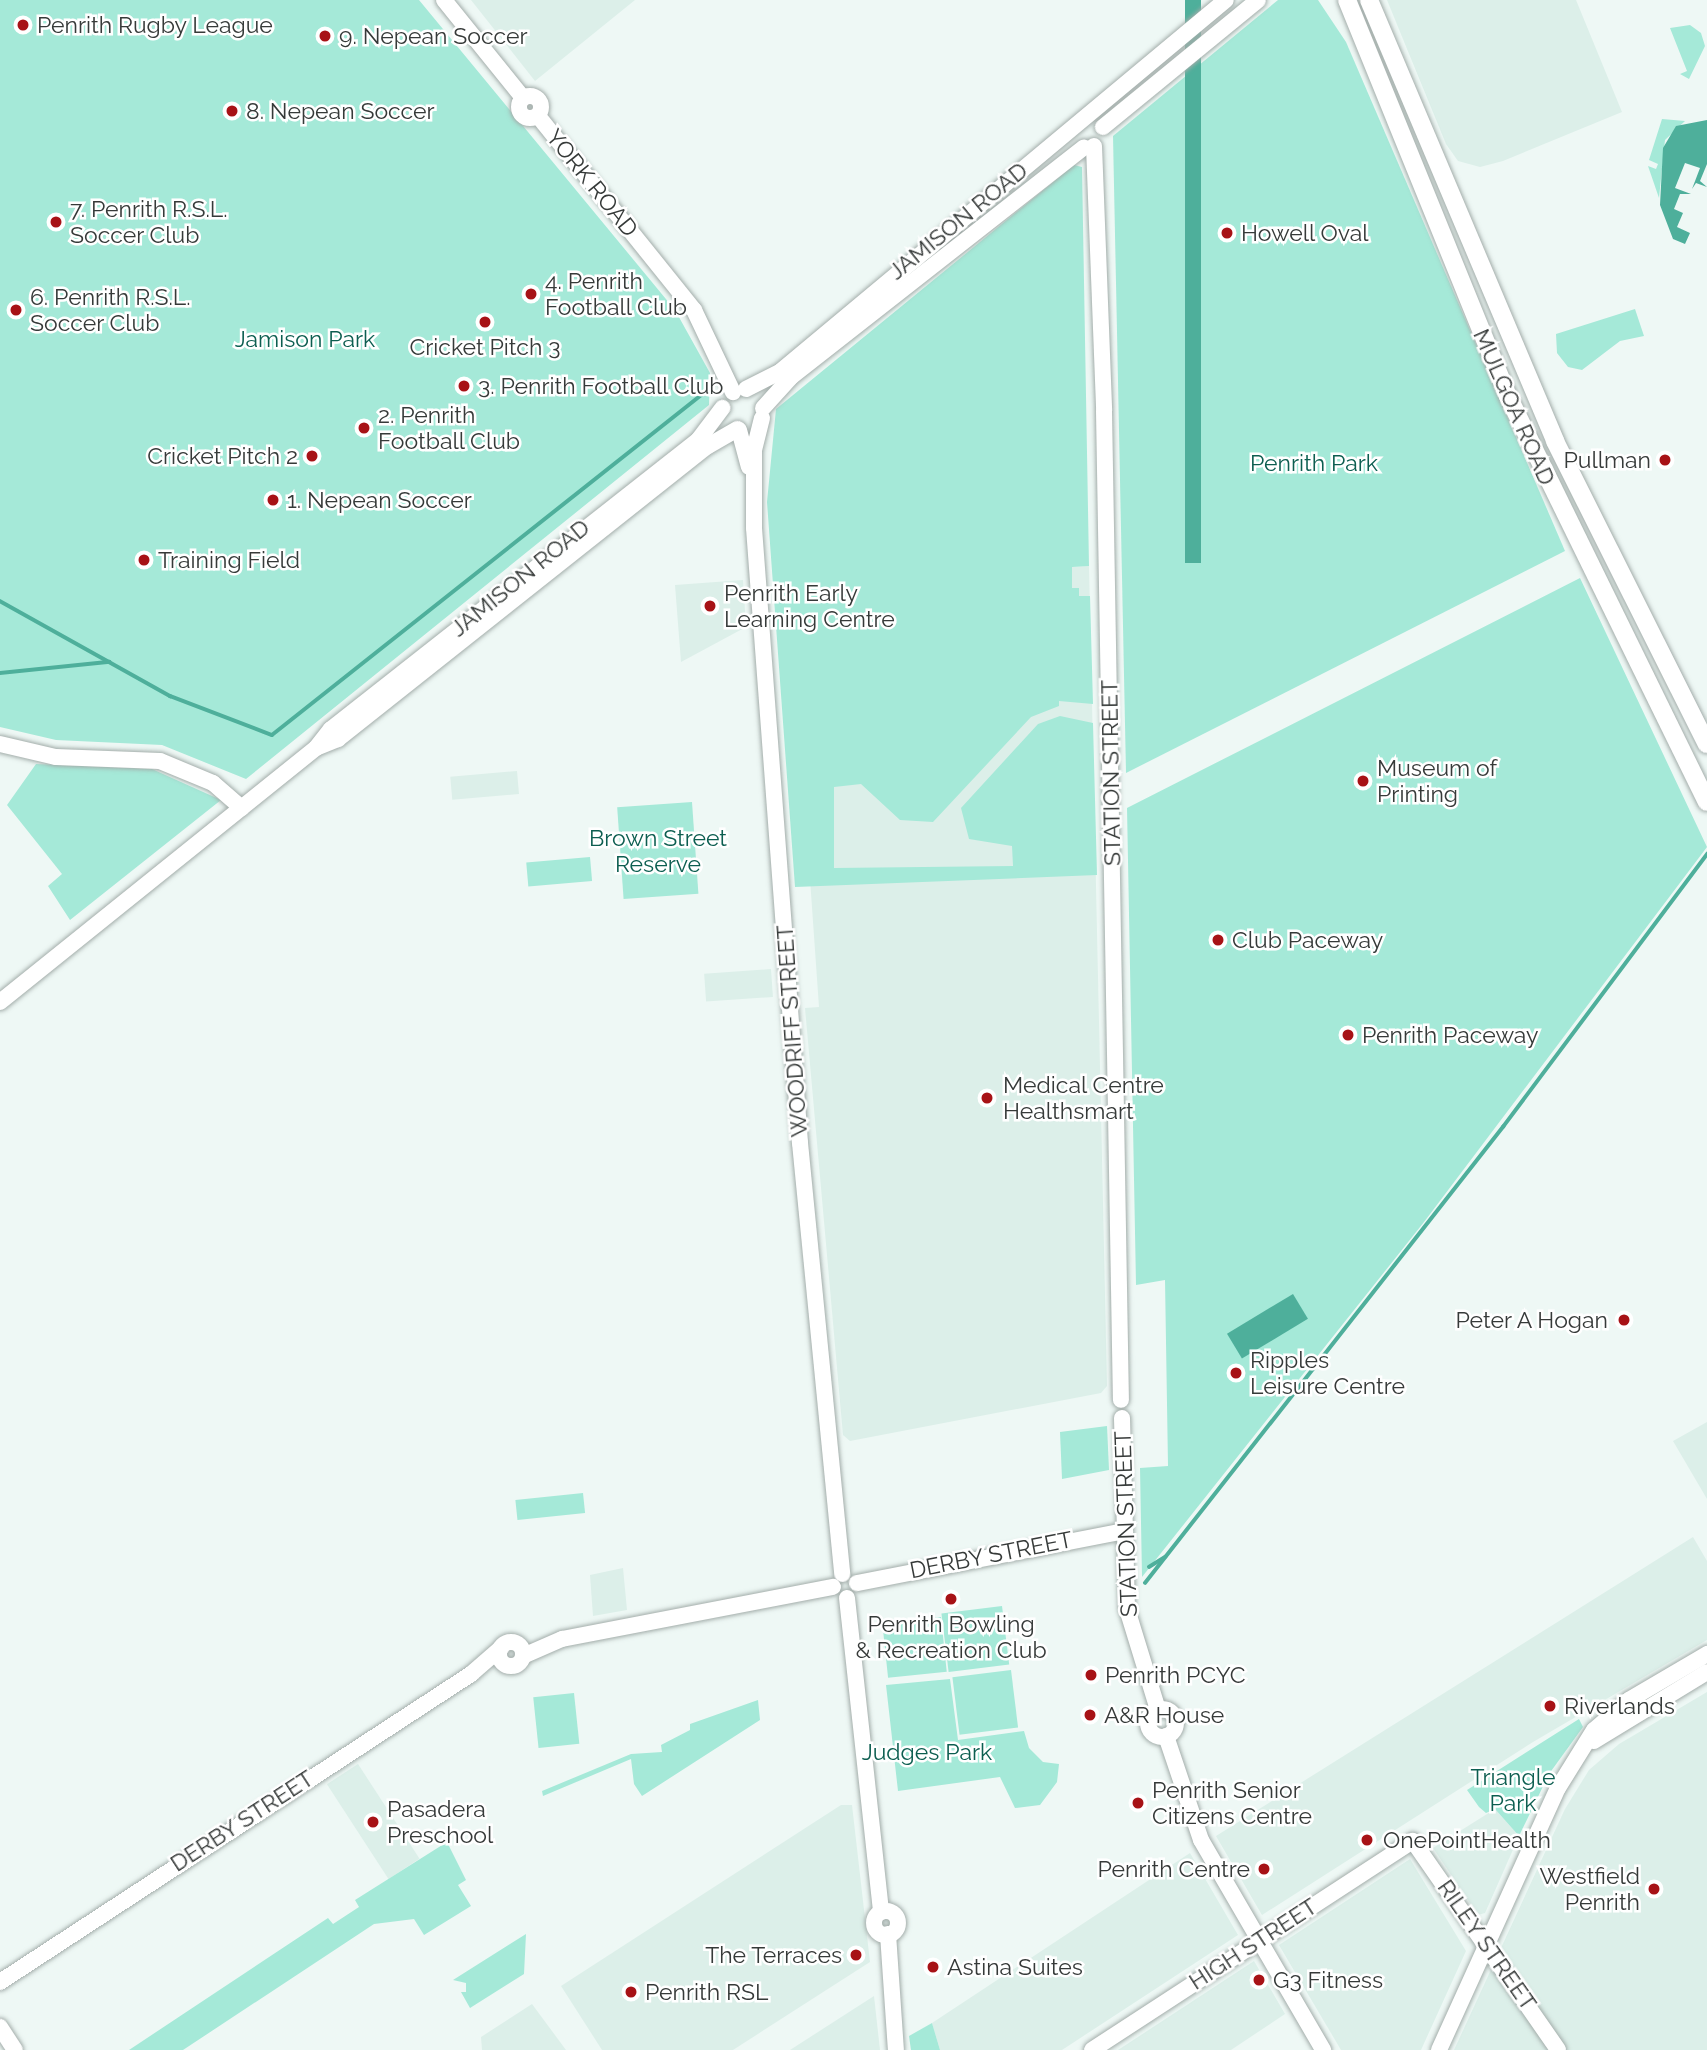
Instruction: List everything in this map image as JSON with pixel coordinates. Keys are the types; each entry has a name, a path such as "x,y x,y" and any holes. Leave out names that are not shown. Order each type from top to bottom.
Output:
{"main road":[{"name":"MULGOA ROAD","path":"1347,0 1508,396 1587,562 1707,802"},
{"name":"MULGOA ROAD","path":"1370,0 1555,441 1707,744"},
{"path":"1587,562 1609,552"}],"street":[{"name":"YORK ROAD","path":"444,0 523,98 520,113 528,118 538,116 694,310 739,391"},
{"path":"1084,117 1226,0"},
{"path":"1073,130 1089,147 1103,127 1258,0"},
{"path":"1084,117 1093,117 1103,127"},
{"name":"JAMISON ROAD","path":"739,391 781,371 930,241 1073,130 1084,117"},
{"name":"JAMISON ROAD","path":"762,413 791,377 1089,147"},
{"name":"STATION STREET","path":"1089,147 1105,425 1121,1399 1130,1408 1122,1418 1129,1625 1158,1710 1174,1718 1166,1736 1201,1840 1259,1941"},
{"path":"739,391 759,397 762,413 752,428 738,430 725,421 722,408 739,391"},
{"name":"JAMISON ROAD","path":"0,1002 316,748 331,729 699,439 722,408"},
{"name":"WOODRIFF STREET","path":"752,487 762,413"},
{"name":"JAMISON ROAD","path":"316,748 338,738 708,446 738,430"},
{"name":"WOODRIFF STREET","path":"738,430 752,487 800,1143 838,1580"},
{"path":"0,744 56,757 160,761 214,783 242,808"},
{"name":"DERBY STREET","path":"857,1583 1125,1531"},
{"path":"838,1580 857,1583 847,1598"},
{"path":"838,1580 847,1598 881,1912 897,1918 896,1929 888,1934 896,2050"},
{"name":"DERBY STREET","path":"0,1982 7,1971 503,1656 509,1642 521,1650 838,1580"},
{"path":"1439,2050 1558,1788 1586,1746 1614,1711 1707,1654"},
{"path":"1586,1746 1707,1672"},
{"name":"HIGH STREET","path":"1092,2050 1415,1842"},
{"name":"RILEY STREET","path":"1415,1842 1558,2050"},
{"path":"1259,1941 1323,2050"},
{"path":"0,2026 15,2050"}],"shaded area":[{"path":"471,0 635,0 535,81"},
{"path":"1185,0 1201,0 1201,563 1185,563"},
{"path":"1387,0 1576,0 1622,112 1503,161 1480,167 1458,161 1446,144"},
{"path":"1707,120 1707,164 1700,181 1707,187 1696,183 1692,189 1700,168 1685,163 1675,188 1691,194 1680,194 1674,209 1683,213 1677,227 1690,233 1685,244 1673,239 1660,205 1663,148 1676,126"},
{"path":"1089,566 1107,1386 1101,1393 850,1441 843,1435 805,1008 819,1007 789,580"},
{"name":"Penrith Early Learning Centre","path":"743,580 746,627 681,662 675,585"},
{"path":"517,771 519,794 452,800 450,777"},
{"path":"771,969 773,997 706,1002 704,974"},
{"path":"1293,1294 1308,1319 1242,1359 1227,1334"},
{"path":"1707,1422 1707,1499 1673,1441"},
{"path":"1693,1537 1707,1561 1707,1640 1533,1742 1262,1915 1216,1836"},
{"path":"623,1568 627,1610 593,1616 590,1575"},
{"name":"Westfield Penrith","path":"1707,1692 1707,2050 1454,2050 1565,1809 1589,1770 1619,1744"},
{"name":"Pasadera Preschool","path":"358,1764 420,1859 389,1879 327,1784"},
{"path":"841,1805 852,1805 870,1962 733,2050 602,2050 561,1986"},
{"path":"1495,1809 1519,1836 1485,1913 1478,1915 1433,1848"},
{"path":"1190,1853 1238,1935 1062,2050 940,2050 932,2023"},
{"path":"1410,1859 1466,1951 1421,2050 1341,2050 1279,1945"},
{"path":"1254,1961 1285,2014 1231,2050 1118,2050"},
{"path":"874,1996 880,2050 790,2050"},
{"path":"532,2004 566,2050 482,2050 481,2037"}],"green space":[{"name":"Jamison Park","path":"0,0 419,0 675,310 710,373 709,405 246,779 162,745 56,740 0,727"},
{"name":"Penrith Park","path":"1278,0 1318,0 1346,42 1565,551 1126,773 1113,136"},
{"path":"1690,25 1701,33 1705,46 1689,79 1680,74 1687,71 1670,28"},
{"path":"1662,119 1685,121 1665,140 1659,198 1648,166 1656,169 1658,164 1649,160"},
{"path":"1074,165 1082,167 1089,566 1072,567 1072,588 1079,588 1079,596 1090,596 1093,704 1059,701 1059,706 1031,717 933,822 900,820 861,784 834,787 834,868 1013,866 1012,846 969,839 961,808 1038,724 1060,716 1093,723 1097,875 795,887 767,502 776,409"},
{"path":"1635,309 1644,336 1620,341 1582,370 1568,367 1557,353 1556,334"},
{"name":"Penrith Paceway","path":"1580,578 1707,847 1424,1222 1142,1577 1140,1468 1168,1466 1165,1280 1136,1285 1127,808"},
{"path":"36,764 152,769 221,800 70,920 48,886 62,874 7,805"},
{"name":"Brown Street Reserve","path":"692,802 698,894 624,899 617,807"},
{"path":"590,857 592,881 528,886 526,863"},
{"path":"1107,1426 1109,1470 1062,1479 1060,1432"},
{"path":"583,1493 585,1513 517,1520 515,1500"},
{"path":"1002,1606 1009,1665 949,1672 941,1613"},
{"path":"941,1617 947,1672 888,1678 882,1623"},
{"path":"1011,1670 1018,1728 960,1735 952,1677"},
{"name":"Judges Park","path":"950,1679 958,1740 1024,1731 1029,1748 1043,1762 1059,1764 1057,1782 1040,1805 1015,1808 1000,1777 898,1791 886,1685"},
{"path":"574,1693 579,1744 539,1748 533,1697"},
{"path":"758,1700 760,1720 642,1796 634,1784 631,1759 543,1796 542,1791 631,1754 662,1752 661,1745 690,1730 690,1724"},
{"name":"Triangle Park","path":"1579,1719 1583,1727 1549,1774 1519,1836 1495,1809 1486,1813 1479,1807 1467,1790"},
{"path":"447,1842 466,1880 458,1885 471,1906 424,1935 414,1919 374,1924 183,2050 129,2050 328,1918 333,1924 359,1907 355,1900"},
{"path":"526,1934 524,1974 470,2008 461,1992 466,1992 466,1983 453,1980"},
{"path":"932,2023 940,2050 911,2050 909,2036"}],"waterway":[{"path":"0,601 170,696 272,735 714,385"},
{"path":"0,673 109,662"},
{"path":"1145,1583 1503,1127 1707,854"},
{"path":"1149,1567 1165,1557"}],"place":[{"name":"Penrith Rugby League","path":"23,25"},
{"name":"9. Nepean Soccer","path":"325,36"},
{"name":"8. Nepean Soccer","path":"232,111"},
{"name":"7. Penrith R.S.L. Soccer Club","path":"56,222"},
{"name":"Howell Oval","path":"1227,233"},
{"name":"4. Penrith Football Club","path":"531,294"},
{"name":"6. Penrith R.S.L. Soccer Club","path":"16,310"},
{"name":"Cricket Pitch 3","path":"485,322"},
{"name":"3. Penrith Football Club","path":"464,386"},
{"name":"2. Penrith Football Club","path":"364,428"},
{"name":"Cricket Pitch 2","path":"312,456"},
{"name":"Pullman","path":"1665,460"},
{"name":"1. Nepean Soccer","path":"273,500"},
{"name":"Training Field","path":"144,560"},
{"name":"Penrith Early Learning Centre","path":"710,606"},
{"name":"Museum of Printing","path":"1363,781"},
{"name":"Club Paceway","path":"1218,940"},
{"name":"Penrith Paceway","path":"1348,1035"},
{"name":"Medical Centre Healthsmart","path":"987,1098"},
{"name":"Peter A Hogan","path":"1624,1320"},
{"name":"Ripples Leisure Centre","path":"1236,1373"},
{"name":"Penrith Bowling & Recreation Club","path":"951,1599"},
{"name":"Penrith PCYC","path":"1091,1675"},
{"name":"Riverlands","path":"1550,1706"},
{"name":"A&R House","path":"1090,1715"},
{"name":"Penrith Senior Citizens Centre","path":"1138,1803"},
{"name":"Pasadera Preschool","path":"373,1822"},
{"name":"OnePointHealth","path":"1367,1840"},
{"name":"Penrith Centre","path":"1264,1869"},
{"name":"Westfield Penrith","path":"1654,1889"},
{"name":"The Terraces","path":"856,1955"},
{"name":"Astina Suites","path":"933,1967"},
{"name":"G3 Fitness","path":"1259,1980"},
{"name":"Penrith RSL","path":"631,1992"}]}
